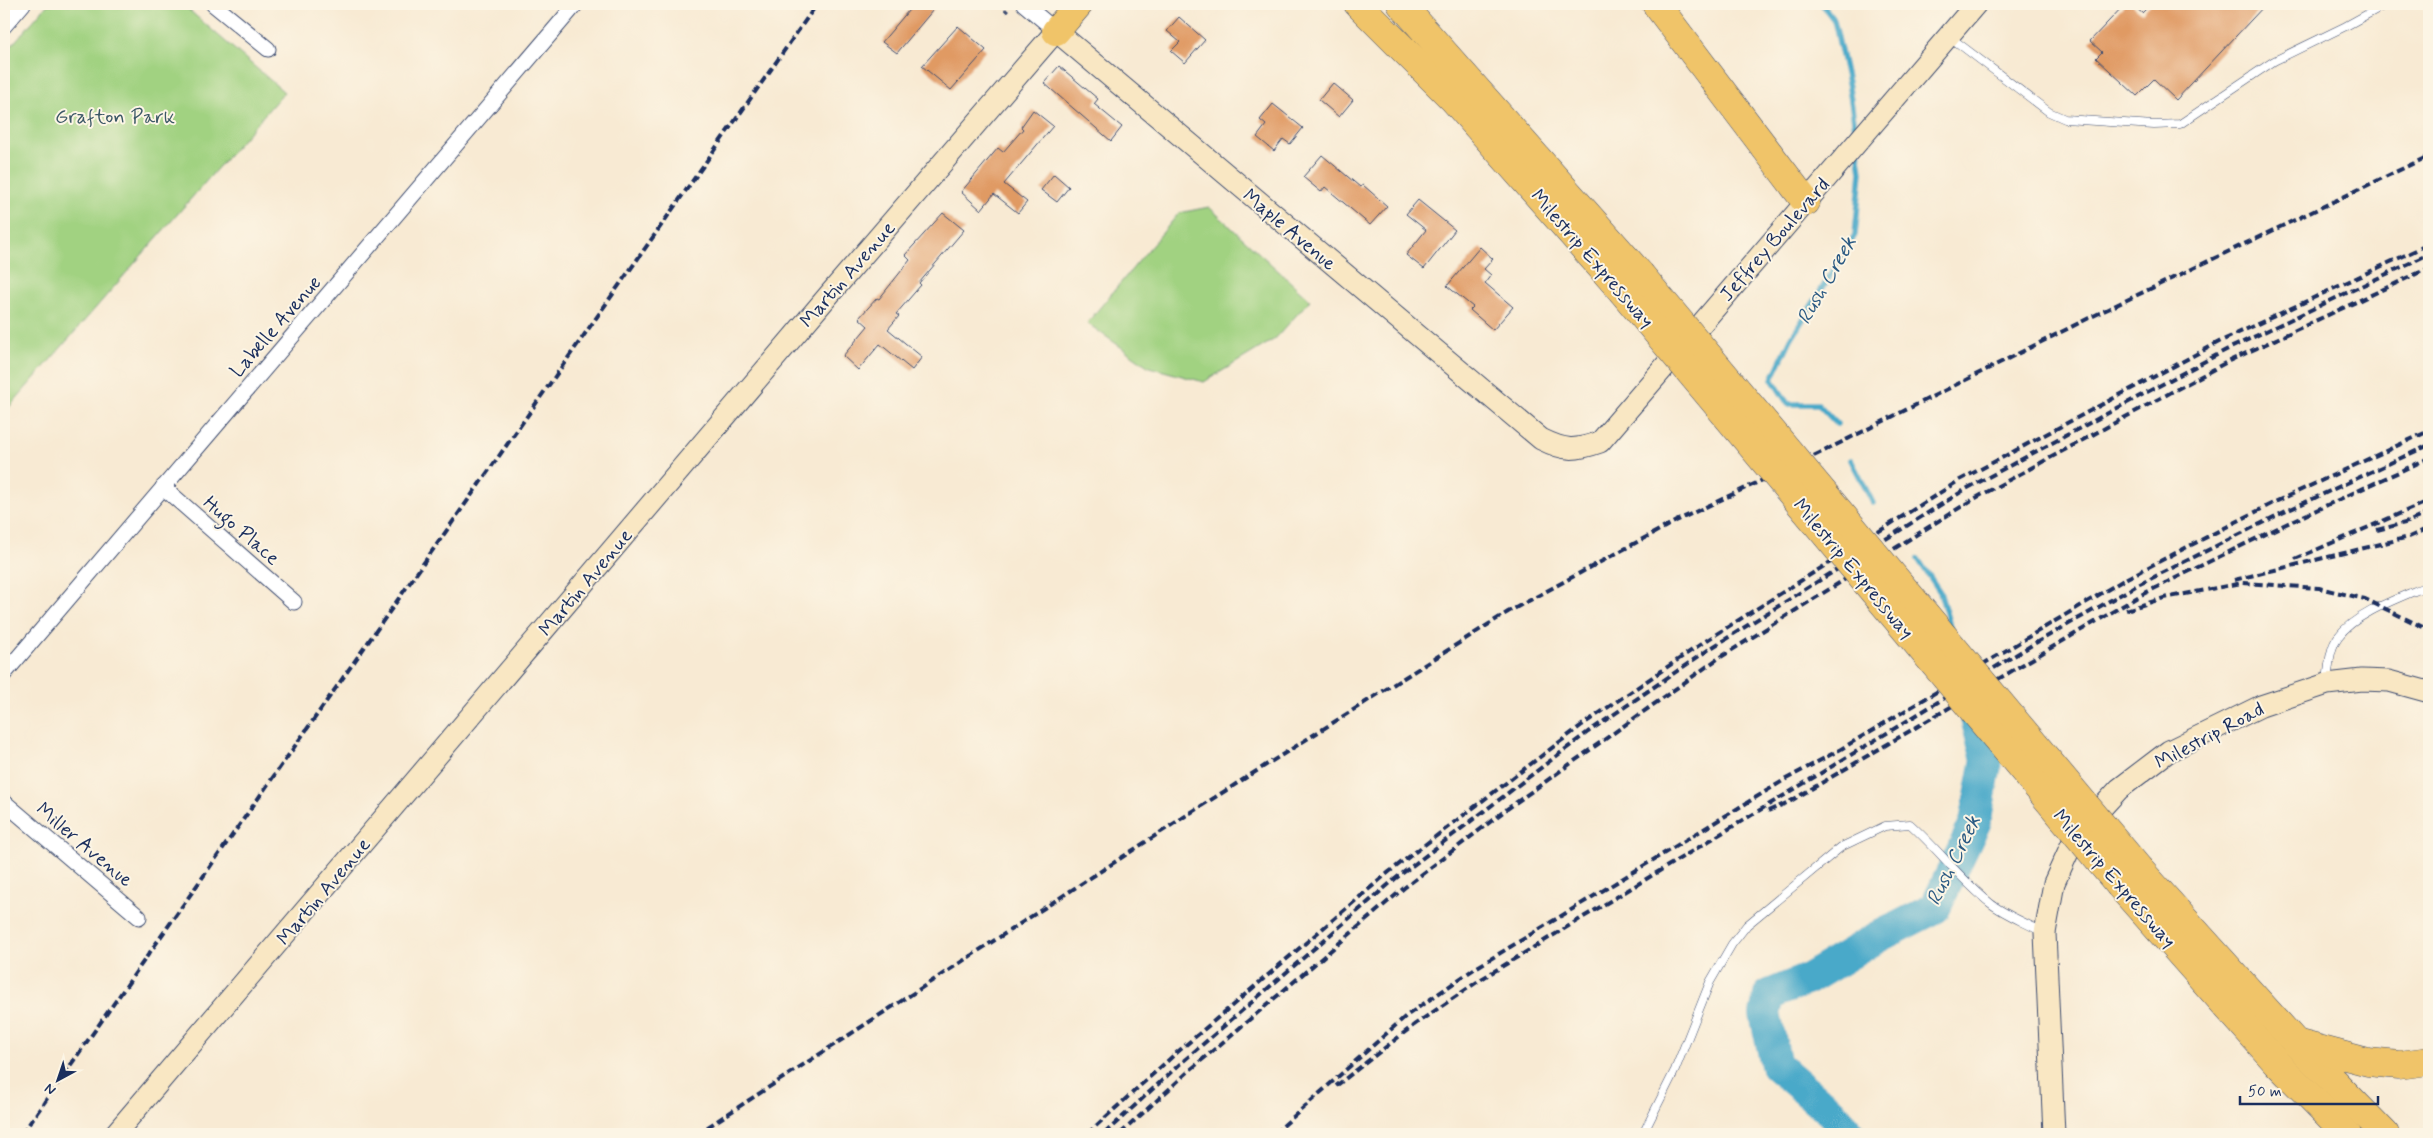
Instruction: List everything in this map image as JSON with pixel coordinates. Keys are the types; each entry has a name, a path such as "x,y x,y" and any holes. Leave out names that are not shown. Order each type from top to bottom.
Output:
{"highway":[{"path":"1056,31 1079,4"},
{"name":"Milestrip Expressway","path":"1358,4 1442,87 1631,282"},
{"path":"1656,4 1806,202"},
{"name":"Milestrip Expressway","path":"1408,8 1631,282 2130,878 2276,1062 2347,1134"},
{"name":"Milestrip Expressway","path":"2130,878 2385,1134"},
{"path":"2296,1043 2368,1062 2399,1065 2429,1061"}],"street":[{"path":"4,26 23,4"},
{"path":"213,4 268,49"},
{"name":"Labelle Avenue","path":"4,674 576,4"},
{"name":"Maple Avenue","path":"1024,4 1541,439 1559,448"},
{"name":"Jeffrey Boulevard","path":"1559,448 1576,449 1600,442 1976,4"},
{"name":"Martin Avenue","path":"115,1134 1056,31"},
{"name":"Hugo Place","path":"163,487 294,602"},
{"name":"Milestrip Road","path":"2054,1134 2046,933 2054,883 2075,837 2119,789 2169,751 2261,706 2327,684 2362,680 2389,681 2429,692"},
{"name":"Miller Avenue","path":"4,802 139,917"}],"lane":[{"path":"1949,35 2049,112 2065,119 2154,125 2180,124 2274,61 2386,4"},
{"path":"2327,684 2330,658 2337,638 2347,627 2361,617 2429,584"},
{"path":"1643,1134 1675,1070 1710,982 1732,944 1747,925 1842,847 1885,826 1910,824 1991,904 2046,933"}],"green space":[{"name":"Grafton Park","path":"48,4 182,4 284,92 4,413 4,54"},
{"path":"1209,207 1310,300 1275,339 1204,382 1149,367 1087,323 1179,213"}],"building":[{"path":"914,4 938,4 897,53 882,42"},
{"path":"2125,4 2131,4 2142,13 2151,4 2266,4 2176,100 2154,79 2137,96 2096,58 2102,52 2090,41"},
{"path":"1179,17 1205,40 1185,63 1171,51 1180,42 1167,31"},
{"path":"958,26 986,50 951,90 922,66"},
{"path":"1059,66 1098,99 1094,104 1122,127 1111,141 1044,83"},
{"path":"1333,83 1353,100 1339,117 1319,100"},
{"path":"1273,104 1303,128 1290,144 1283,139 1274,151 1257,137 1266,125 1260,120"},
{"path":"1033,110 1053,126 1004,184 1027,202 1018,213 994,194 981,210 961,192 998,148 1003,152 1023,129 1021,127"},
{"path":"1322,155 1360,187 1363,185 1387,206 1370,225 1325,187 1321,192 1303,177"},
{"path":"1054,174 1069,187 1057,202 1041,190"},
{"path":"1418,200 1455,230 1424,269 1406,255 1426,230 1406,214"},
{"path":"943,213 964,230 919,283 921,285 896,314 899,316 888,329 922,357 912,370 880,344 858,370 843,356 868,326 859,318 877,298 879,299 910,260 905,255"},
{"path":"1480,247 1493,259 1484,269 1491,275 1485,283 1513,307 1493,330 1470,310 1473,307 1447,286"}],"waterway":[{"name":"Rush Creek","path":"1822,4 1834,20 1849,87 1856,135"},
{"name":"Rush Creek","path":"1837,424 1818,404 1788,404 1772,379 1791,339 1855,235 1861,172 1858,150"},
{"name":"Rush Creek","path":"1851,460 1873,503"},
{"name":"Rush Creek","path":"1918,559 1940,592 1950,626"},
{"name":"Rush Creek","path":"1850,1134 1831,1112 1776,1065 1765,1014 1769,995 1808,979 1878,937 1935,908 1975,823 1987,759 1976,718"}],"railway":[{"path":"22,1134 817,4"},
{"path":"697,1134 1187,815 1508,612 1676,521 1824,451 2089,318 2429,156"},
{"path":"1087,1134 1174,1055 1389,872 1582,725 1704,642 1960,480 2221,341 2429,244"},
{"path":"1104,1134 1181,1063 1395,879 1588,732 1708,650 1966,489 2226,350 2429,254"},
{"path":"1120,1134 1189,1071 1404,888 1507,809 1716,660 1972,500 2229,361 2429,268"},
{"path":"1274,1134 1406,1016 1474,969 1786,779 1841,749 2127,578 2275,502 2429,431"},
{"path":"1336,1086 1414,1025 1483,978 2032,645 2134,587 2280,514 2429,445"},
{"path":"1768,811 1789,802 2141,595 2286,524 2429,458"},
{"path":"2295,559 2429,501"},
{"path":"2377,530 2405,523 2429,513"},
{"path":"2234,580 2409,537 2429,528"},
{"path":"2126,610 2164,598 2242,583 2319,588 2365,599 2429,630"}]}
